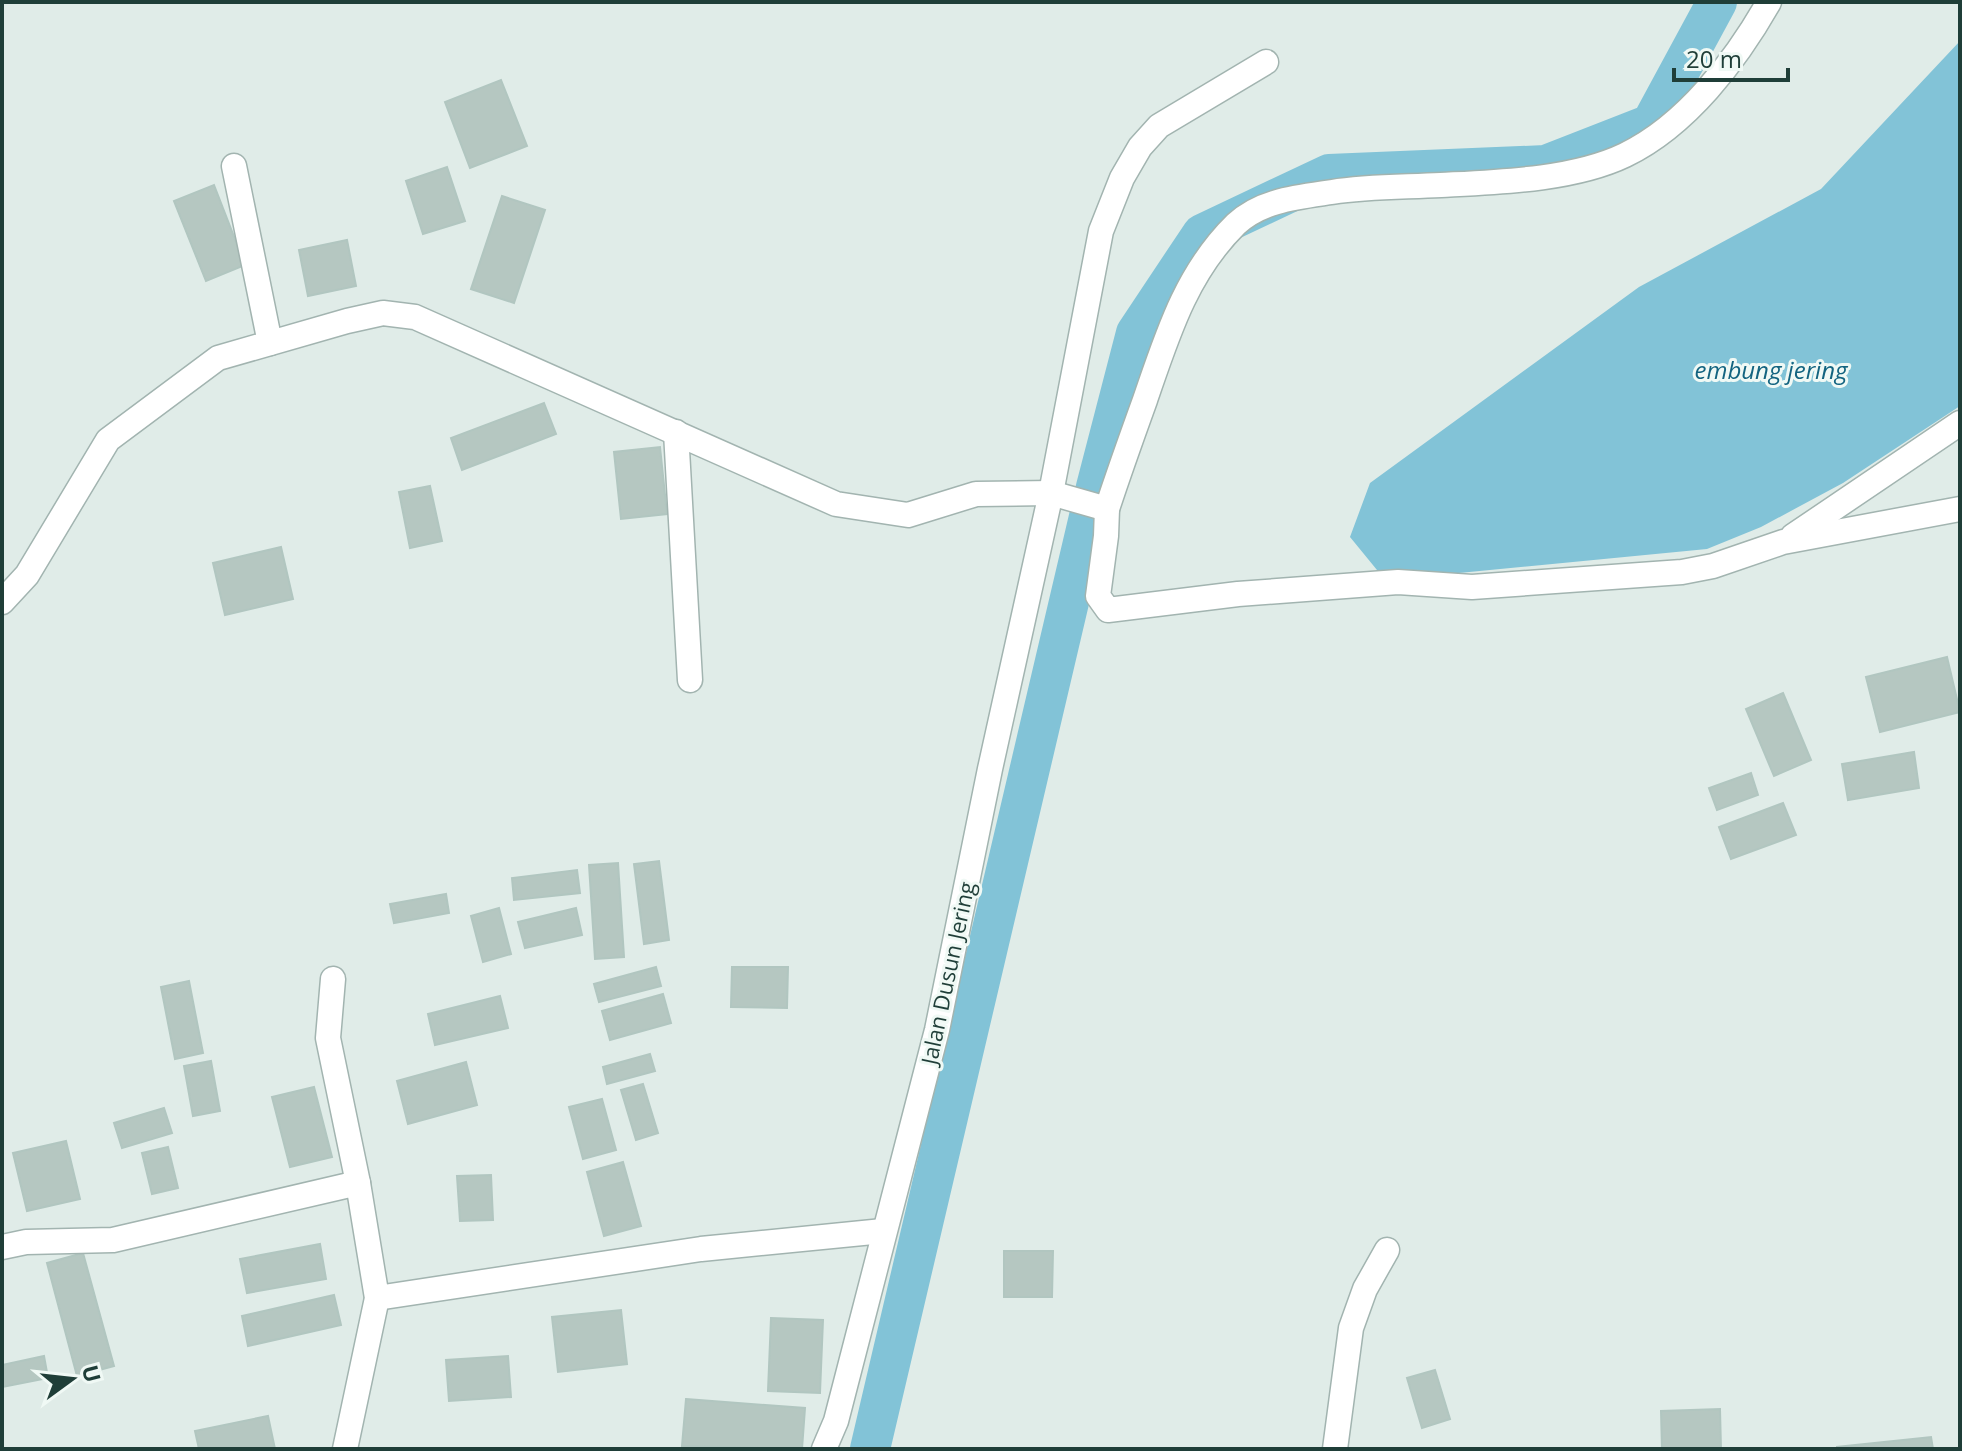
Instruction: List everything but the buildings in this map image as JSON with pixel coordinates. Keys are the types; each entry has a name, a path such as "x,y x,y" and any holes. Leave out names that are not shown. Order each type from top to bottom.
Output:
{"street":[{"path":"1769,2 1746,42 1710,86 1687,110 1628,154 1571,171 1532,178 1402,185 1295,197 1269,204 1244,218 1212,251 1182,301 1163,341 1102,507 1106,536 1098,596 1108,610 1238,594 1398,582 1472,587 1682,572 1713,566 1783,542 1960,509"},
{"name":"Jalan Dusun Jering","path":"824,1449 839,1408 937,1030 990,769 1061,496 1101,231 1122,178 1140,147 1159,126 1266,62"},
{"path":"234,166 270,343"},
{"path":"2,602 27,575 108,440 218,358 383,313 415,317 836,504 908,515 976,494 1061,496 1102,507"},
{"path":"1783,542 1960,423"},
{"path":"676,432 690,680"},
{"path":"333,979 328,1038 358,1183 377,1298 345,1449"},
{"path":"2,1247 26,1242 113,1240 358,1183"},
{"path":"377,1298 701,1249 883,1231"},
{"path":"1335,1449 1351,1328 1365,1289 1387,1250"}],"water":[{"name":"embung jering","path":"1960,41 1960,406 1843,483 1761,527 1707,549 1428,576 1377,570 1350,537 1370,483 1639,287 1821,189"}],"waterway":[{"path":"870,1449 1096,487 1136,333 1202,234 1329,174 1546,165 1651,124 1717,2"}]}
